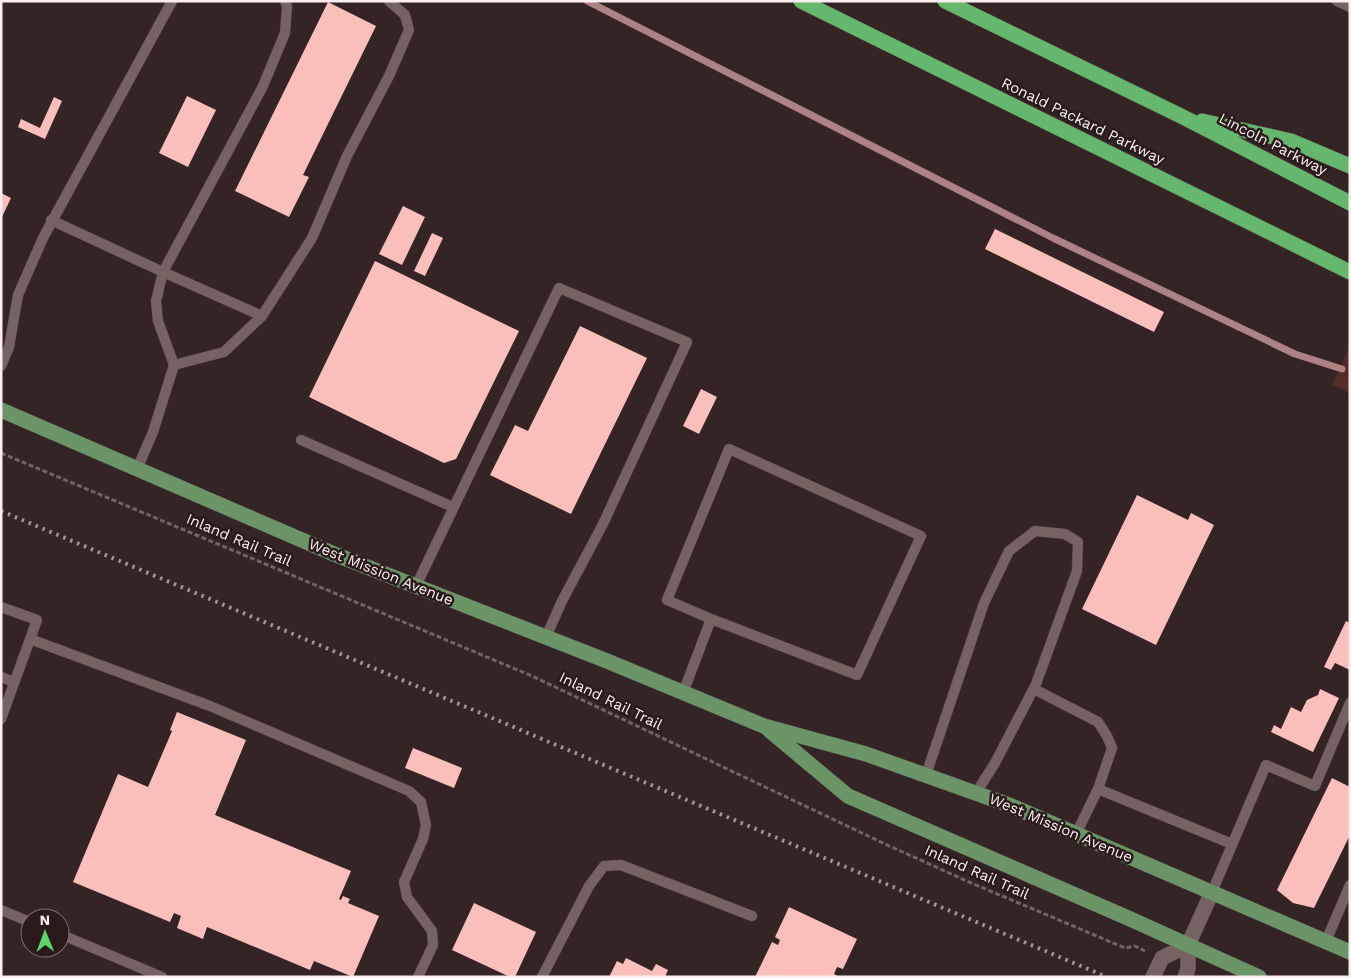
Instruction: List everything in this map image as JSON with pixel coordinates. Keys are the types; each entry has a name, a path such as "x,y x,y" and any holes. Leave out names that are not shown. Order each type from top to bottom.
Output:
{"highway":[{"name":"Ronald Packard Parkway","path":"801,1 1350,272"},
{"path":"945,1 1181,116 1291,141 1350,166"},
{"name":"Lincoln Parkway","path":"1181,116 1350,203"}],"main road":[{"name":"West Mission Avenue","path":"1,410 334,554 546,637 764,726 866,754 1009,805 1350,952"},
{"name":"West Mission Avenue","path":"764,726 848,796 1259,977"}],"street":[{"path":"1184,977 1188,970 1188,945 1212,892"},
{"path":"1153,977 1162,958 1188,945"}],"lane":[{"path":"1,366 10,348 18,295 51,220 172,1"},
{"path":"137,469 153,432 174,365 158,321 156,301 163,272 263,86 285,33 287,6 285,1"},
{"path":"174,365 224,352 262,316 312,238 347,156 390,76 409,30 405,15 389,1"},
{"path":"1337,1 1350,7"},
{"path":"51,220 262,316"},
{"path":"416,586 559,288 687,342 603,524 562,601 546,637"},
{"path":"301,440 453,507"},
{"path":"729,449 921,536 857,676 711,619 667,600 729,449"},
{"path":"926,775 984,603 1009,551 1035,531 1065,534 1078,542 1077,571 1034,689 995,763 976,793"},
{"path":"1,607 37,620 1,718"},
{"path":"683,692 711,619"},
{"path":"30,639 210,706 409,791 421,802 426,825 424,839 404,882 407,897 432,931 433,945 418,977"},
{"path":"1,677 14,682"},
{"path":"1034,689 1098,722 1112,748 1098,789 1076,834"},
{"path":"1212,892 1266,765 1314,786 1350,703"},
{"path":"1098,789 1232,844"},
{"path":"542,977 589,886 604,866 621,865 752,916"},
{"path":"1326,941 1350,885"},
{"path":"1,910 20,918"},
{"path":"70,938 162,977"}],"path":[{"name":"Inland Rail Trail","path":"1,453 532,676 952,874 1125,948 1135,946 1162,958"}],"shaded area":[{"path":"1350,346 1350,393 1332,385"}],"building":[{"path":"328,2 376,26 303,175 309,177 289,217 235,191"},
{"path":"187,96 216,110 188,167 159,153"},
{"path":"54,97 62,101 45,139 18,127 21,119 40,128"},
{"path":"1,193 11,198 1,219"},
{"path":"403,206 425,217 402,265 379,254"},
{"path":"995,229 1164,312 1154,332 985,249"},
{"path":"432,233 443,238 425,276 414,271"},
{"path":"375,261 519,331 456,459 444,463 309,397"},
{"path":"580,326 647,358 571,514 490,475 515,425 528,431"},
{"path":"701,389 717,397 699,434 683,426"},
{"path":"1137,495 1188,520 1191,513 1214,525 1156,645 1082,609"},
{"path":"1346,621 1350,623 1350,670 1335,663 1331,670 1324,667"},
{"path":"1320,689 1339,698 1313,752 1271,732 1274,725 1281,729 1291,707 1301,712 1307,700 1318,695"},
{"path":"177,712 246,740 215,815 351,871 339,899 341,900 343,896 350,899 348,903 379,916 353,977 314,961 310,970 207,927 203,939 177,928 181,916 174,913 170,922 73,882 118,774 148,787 172,731 170,730"},
{"path":"413,748 462,768 454,788 405,768"},
{"path":"1332,778 1350,787 1350,835 1314,908 1293,903 1277,890"},
{"path":"474,903 536,932 515,977 510,977 452,950"},
{"path":"789,907 857,939 843,969 837,967 834,974 839,977 755,977 772,942 778,945 780,940 775,937"},
{"path":"626,958 652,971 656,964 668,970 665,977 609,977 617,961 623,964"}],"waterway":[{"path":"587,1 1053,238 1295,354 1342,369"}],"railway":[{"path":"1,511 1107,977"}]}
